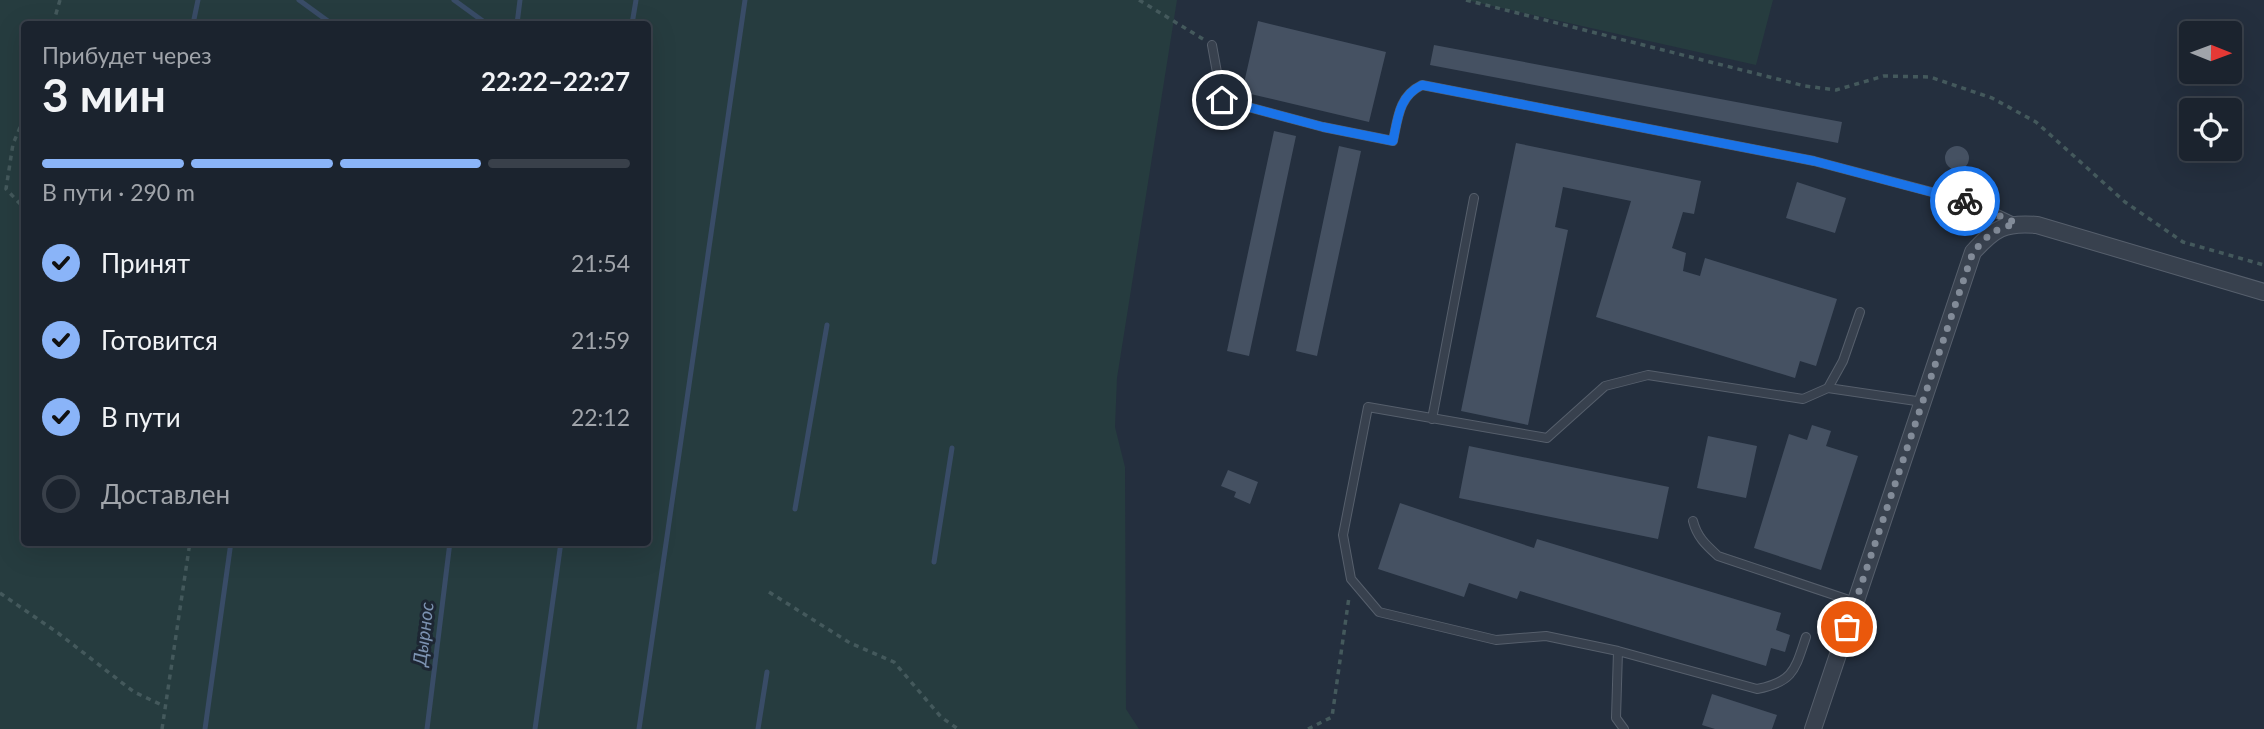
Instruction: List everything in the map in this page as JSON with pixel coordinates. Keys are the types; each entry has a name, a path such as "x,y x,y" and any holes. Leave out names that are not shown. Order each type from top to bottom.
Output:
{"street":[{"path":"1813,729 1973,252 1992,232 2016,223 2037,225 2264,292"}],"lane":[{"path":"1212,45 1222,100 1323,127 1393,141 1402,101 1412,90 1422,85 1814,161 1977,204 2016,223"},
{"path":"1432,419 1474,198"},
{"path":"1828,388 1843,361 1860,312"},
{"path":"1807,637 1794,672 1778,685 1757,688 1618,651 1546,636 1496,640 1379,612 1351,579 1343,535 1368,407 1547,438 1605,386 1648,375 1803,399 1828,388 1923,402"},
{"path":"1693,521 1703,543 1718,556 1856,602"},
{"path":"1618,651 1616,718 1624,729"}],"path":[{"path":"54,21 60,0"},
{"path":"1139,0 1212,45"},
{"path":"1466,0 1805,86 1836,90 1884,76 1930,77 1992,98 2036,122 2125,202 2183,242 2264,265"},
{"path":"21,125 13,144 6,189 21,205"},
{"path":"162,729 189,546"},
{"path":"1308,729 1332,717 1351,579"},
{"path":"769,592 850,643 894,662 941,717 958,729"},
{"path":"0,593 58,633 134,692 164,706"}],"green space":[{"path":"0,0 1177,0 1117,378 1115,427 1125,467 1126,709 1139,729 0,729"},
{"path":"1466,0 1773,0 1756,65"}],"building":[{"path":"1258,21 1386,52 1369,122 1242,92"},
{"path":"1434,45 1842,122 1838,143 1430,65"},
{"path":"1274,131 1296,136 1249,356 1227,351"},
{"path":"1516,143 1701,181 1694,214 1683,212 1672,248 1686,253 1683,271 1700,276 1705,258 1837,299 1816,366 1800,361 1795,378 1596,317 1631,201 1563,187 1555,227 1568,230 1528,425 1461,411"},
{"path":"1339,146 1361,151 1317,356 1296,351"},
{"path":"1952,146 1962,146 1969,153 1969,163 1962,170 1952,170 1945,163 1945,153"},
{"path":"1797,182 1846,198 1835,233 1786,218"},
{"path":"1812,425 1831,431 1826,446 1858,456 1821,570 1754,548 1789,434 1807,440"},
{"path":"1708,436 1757,446 1746,498 1697,488"},
{"path":"1469,446 1669,487 1658,539 1459,498"},
{"path":"1228,470 1258,482 1250,504 1234,497 1236,492 1221,486"},
{"path":"1400,503 1534,548 1537,539 1781,613 1776,630 1790,635 1785,652 1771,648 1766,666 1520,591 1517,599 1469,583 1464,597 1378,569"},
{"path":"1712,694 1777,715 1772,729 1715,729 1702,725"}],"waterway":[{"path":"194,21 198,0"},
{"path":"299,0 328,21"},
{"path":"454,0 483,21"},
{"name":"Дырнос","path":"517,21 520,0"},
{"path":"632,21 636,0"},
{"path":"639,729 745,0"},
{"path":"795,509 827,325"},
{"path":"934,562 952,448"},
{"path":"205,729 230,546"},
{"name":"Дырнос","path":"427,729 450,546"},
{"path":"535,729 560,546"},
{"path":"758,729 767,672"}],"way so far":[{"path":"1847,627 1973,252 1992,232 2016,223 1965,201"}],"route":[{"path":"1222,100 1323,127 1393,141 1402,101 1412,90 1422,85 1507,99 1814,161 1965,201"}]}
